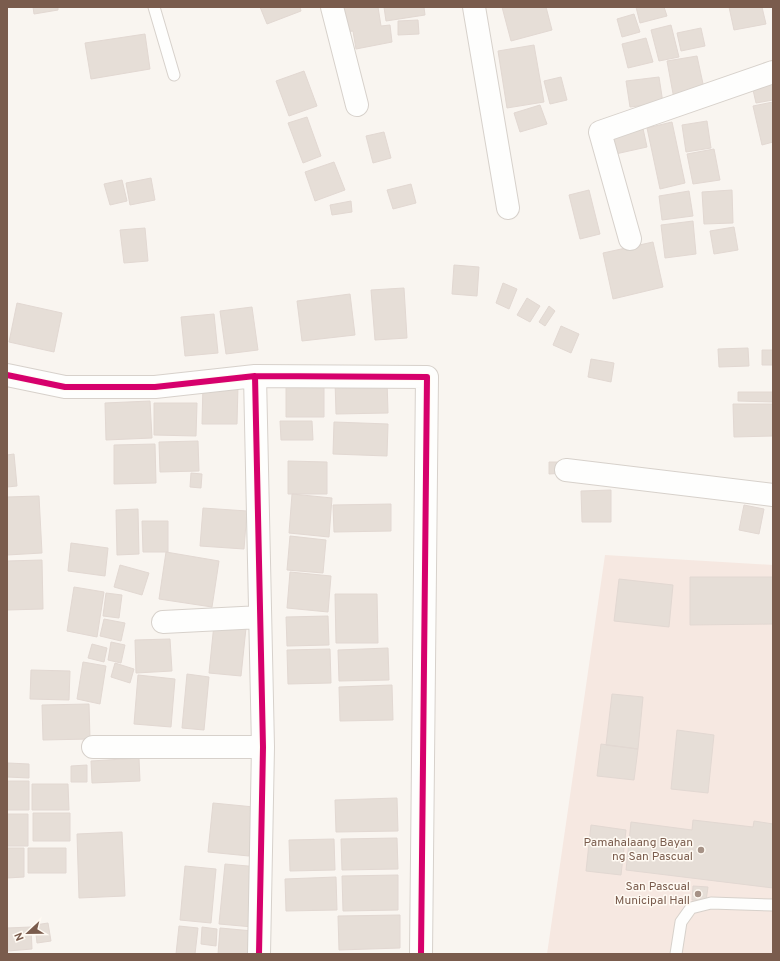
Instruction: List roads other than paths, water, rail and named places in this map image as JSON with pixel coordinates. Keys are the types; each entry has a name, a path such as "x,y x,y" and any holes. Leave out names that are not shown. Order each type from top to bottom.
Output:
{"street":[{"path":"332,7 357,105"},
{"path":"474,7 508,208"},
{"path":"630,239 600,132 773,72"},
{"path":"7,375 65,387 155,387 256,376 427,377 421,954"},
{"path":"256,376 263,747 259,954"},
{"path":"566,470 773,495"},
{"path":"163,622 260,617"},
{"path":"94,747 263,747"}],"lane":[{"path":"154,7 174,75"},
{"path":"676,954 681,922 691,908 711,903 773,905"}],"place":[{"name":"Pamahalaang Bayan ng San Pascual","path":"701,850"},
{"name":"San Pascual Municipal Hall","path":"698,894"}]}
